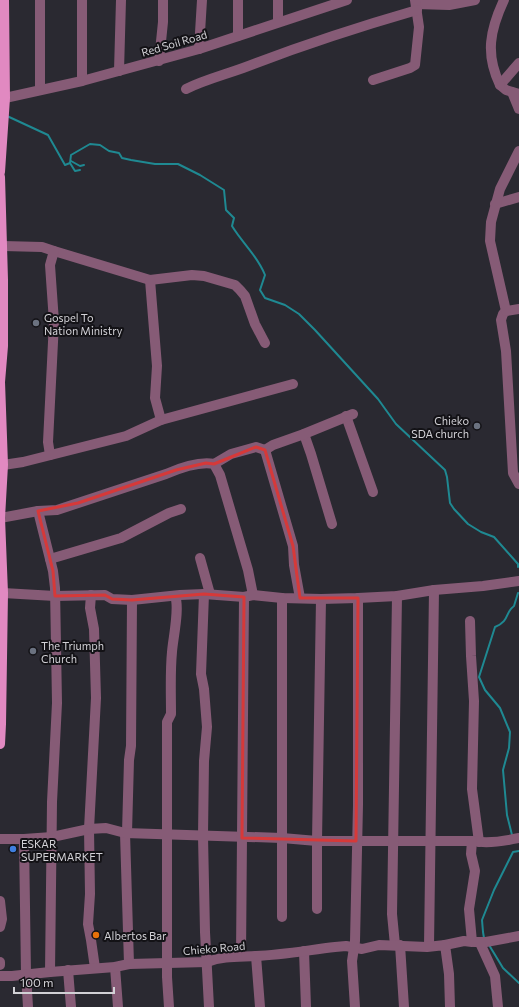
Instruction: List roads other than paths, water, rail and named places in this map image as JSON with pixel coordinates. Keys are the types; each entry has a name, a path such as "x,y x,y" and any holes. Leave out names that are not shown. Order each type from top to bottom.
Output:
{"main road":[{"path":"0,172 5,98 4,0"},
{"path":"0,177 3,246 3,346 0,382 3,465 0,518 3,593 0,744"}],"street":[{"path":"40,0 40,90"},
{"path":"82,0 82,81"},
{"path":"119,71 121,0"},
{"path":"159,61 163,22 163,0"},
{"path":"199,49 202,0"},
{"path":"238,0 238,36"},
{"path":"278,0 278,22"},
{"path":"316,0 316,11"},
{"name":"Red Soil Road","path":"5,98 82,81 159,61 348,0"},
{"path":"186,89 202,81 229,73 416,4 449,5 475,0"},
{"path":"504,0 497,15 490,46 495,75 500,85 506,90 516,93 519,109"},
{"path":"373,80 415,65 419,27 416,4"},
{"path":"500,85 519,63"},
{"path":"506,311 490,241 491,222 500,189 519,151"},
{"path":"495,204 519,197"},
{"path":"3,246 42,247 150,280 192,275 204,276 235,285 245,296 255,324 265,343"},
{"path":"50,455 48,442 54,322 50,265 54,251"},
{"path":"150,280 157,366 155,398 161,420"},
{"path":"519,309 506,311 501,320 506,351 513,473 519,484"},
{"path":"3,465 23,462 126,436 161,420 293,384"},
{"path":"265,450 273,445 350,415 373,492"},
{"path":"304,434 332,524"},
{"path":"0,518 38,510 57,510 176,470 206,463 214,464 231,454 250,448 256,447 265,450"},
{"path":"265,450 293,546 300,598"},
{"path":"214,464 222,481 248,570 241,956"},
{"path":"50,559 121,538 169,513 181,509"},
{"path":"38,510 53,571 57,703 52,837 50,972"},
{"path":"200,558 207,594 201,674 204,689 207,727 204,761 203,836 205,932 209,1007"},
{"path":"3,593 54,596 105,595 112,599 132,600 207,594 321,599 397,596 434,590 519,581"},
{"path":"429,946 434,590"},
{"path":"91,595 90,608 94,629 96,698 89,828 90,894 88,924 92,940 95,968"},
{"path":"169,1007 167,977 166,835 167,722 171,714 172,652 176,613 176,600 174,596"},
{"path":"397,596 392,914 404,1007"},
{"path":"282,598 282,917"},
{"path":"355,1007 352,961 355,941 356,840 358,805 358,598"},
{"path":"317,909 316,841 321,599"},
{"path":"129,964 126,833 132,746 132,600"},
{"path":"470,621 474,701 472,789 475,841 471,848 475,871 469,909 495,976 498,1007"},
{"path":"0,839 52,837 89,828 106,828 126,833 242,838 282,838 316,841 507,841 519,838"},
{"path":"24,839 26,974 28,1007"},
{"path":"0,901 2,919 0,927"},
{"name":"Chieko Road","path":"0,976 116,967 129,964 207,962 217,958 256,956 346,946 354,949 362,949 379,945 429,946 464,941 482,942 519,936"},
{"path":"444,945 449,974 450,1007"},
{"path":"304,951 306,1007"},
{"path":"256,956 260,1007"},
{"path":"116,967 118,1007"},
{"path":"68,970 71,1007"}],"waterway":[{"path":"7,116 48,135 65,165 70,163 71,155 90,144 100,145 109,151 119,153 122,158 155,164 178,164 200,175 224,190 226,210 234,218 232,226 254,255 265,275 260,290 265,298 285,305 299,314 315,330 378,399 396,424 445,470 450,503 454,509 468,524 481,532 494,537 518,564 518,567"},
{"path":"71,161 80,166 84,165"},
{"path":"70,163 75,171 80,170"},
{"path":"512,835 507,815 503,770 509,748 510,732 500,708 485,690 479,677 495,627 503,622 511,608 514,606 518,593"},
{"path":"484,938 482,920 494,890 513,852 519,851"},
{"path":"489,945 503,968 519,983"}],"place":[{"name":"Gospel To Nation Ministry","path":"36,323"},
{"name":"Chieko SDA church","path":"477,426"},
{"name":"The Triumph Church","path":"33,651"},
{"name":"ESKAR SUPERMARKET","path":"13,849"},
{"name":"Albertos Bar","path":"96,935"}]}
